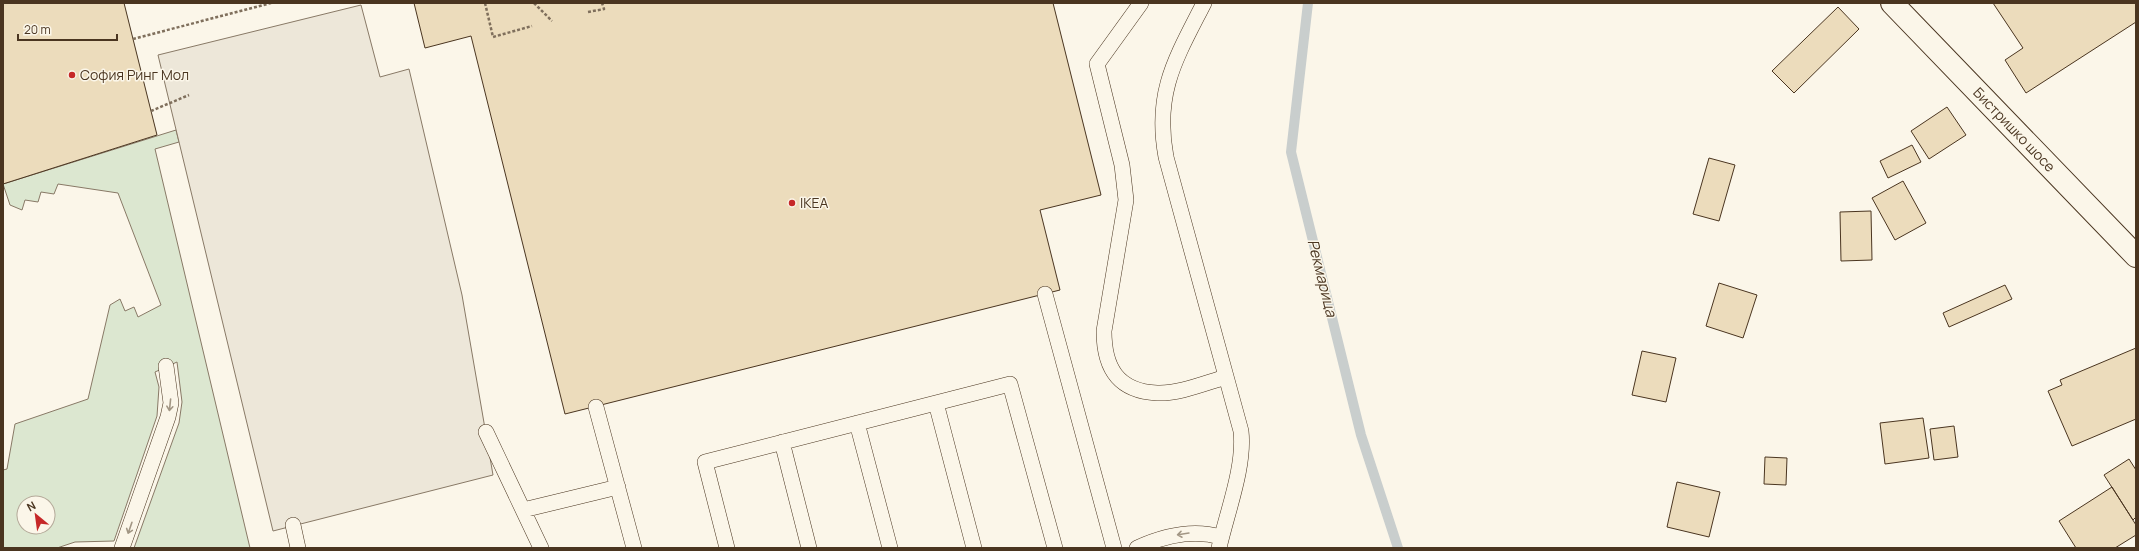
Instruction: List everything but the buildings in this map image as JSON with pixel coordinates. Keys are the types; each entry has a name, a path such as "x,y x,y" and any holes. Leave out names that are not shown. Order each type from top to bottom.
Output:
{"street":[{"name":"Бистришко шосе","path":"1892,3 2136,256"}],"lane":[{"path":"1141,3 1097,64 1122,165 1126,200 1104,331 1104,350 1109,367 1122,382 1137,390 1157,393 1226,377"},
{"path":"1137,548 1178,535 1194,532 1220,542 1242,446 1241,431 1163,139 1162,122 1169,75 1204,3"},
{"path":"1045,294 1114,548"},
{"path":"122,548 168,417 171,403 166,366"},
{"path":"727,548 705,462 1010,384 1055,548"},
{"path":"936,403 974,548"},
{"path":"596,407 634,548"},
{"path":"857,423 890,548"},
{"path":"486,432 541,548"},
{"path":"782,442 808,548"},
{"path":"523,510 618,487"},
{"path":"293,525 298,548"}],"path":[{"path":"133,39 271,3"},
{"path":"484,3 493,37 532,26"},
{"path":"534,3 552,21"},
{"path":"588,12 604,9 602,3"},
{"path":"151,111 189,95"}],"green space":[{"path":"176,130 179,142 155,149 250,548 134,548 179,423 182,402 177,362 155,372 159,387 157,416 114,541 75,542 57,548 3,548 3,470 7,469 15,424 88,399 110,305 120,299 125,311 134,307 138,317 161,305 118,193 58,184 54,194 41,192 38,202 25,200 22,210 10,205 3,184"}],"shaded area":[{"path":"361,5 380,77 409,69 462,295 493,475 273,531 158,55"}],"waterway":[{"name":"Рекмарица","path":"1308,3 1291,152 1361,435 1398,548"}],"place":[{"name":"София Ринг Мол","path":"72,75"},
{"name":"IKEA","path":"792,203"}]}
